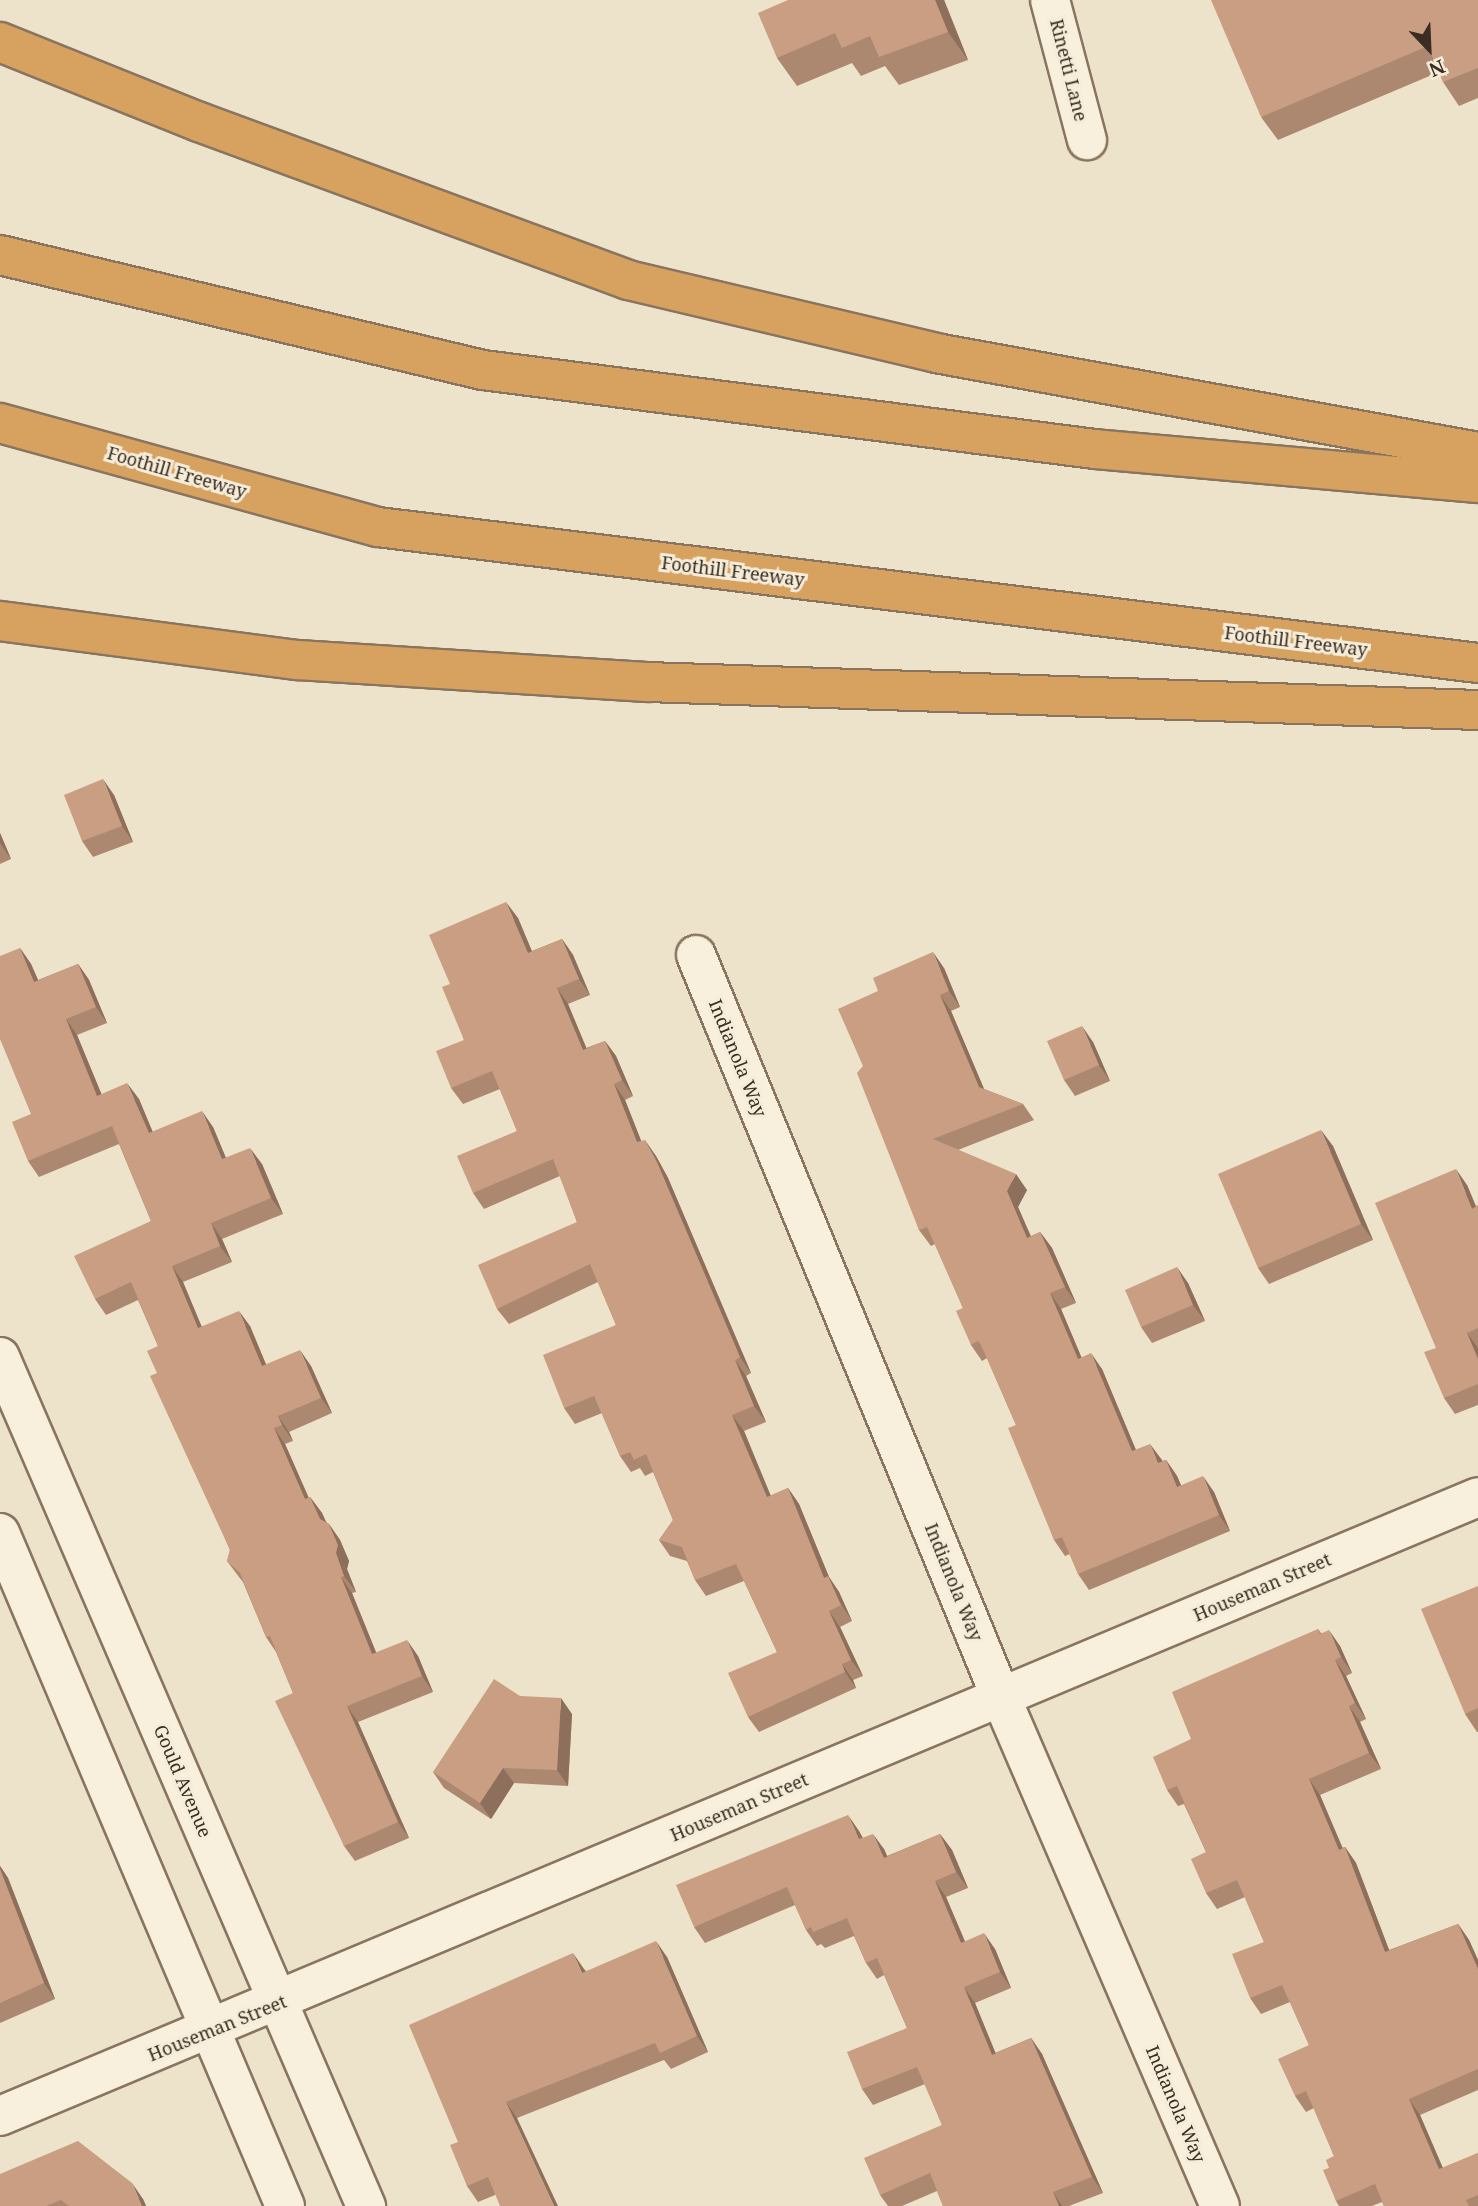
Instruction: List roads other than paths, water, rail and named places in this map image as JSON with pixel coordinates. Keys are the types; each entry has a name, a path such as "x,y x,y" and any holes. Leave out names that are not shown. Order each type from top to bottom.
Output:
{"highway":[{"path":"0,42 200,122 628,280 936,353 1478,452"},
{"path":"0,256 482,370 1095,449 1478,483"},
{"name":"Foothill Freeway","path":"0,423 377,527 1478,663"},
{"path":"0,621 298,660 647,682 1478,710"}],"street":[{"name":"Rinetti Lane","path":"1050,0 1087,140"},
{"name":"Indianola Way","path":"696,955 1000,1695 1220,2206"},
{"name":"Gould Avenue","path":"0,1357 366,2206"},
{"name":"Houseman Street","path":"0,2116 278,2003 1000,1695 1478,1497"},
{"path":"0,1533 285,2206"}]}
